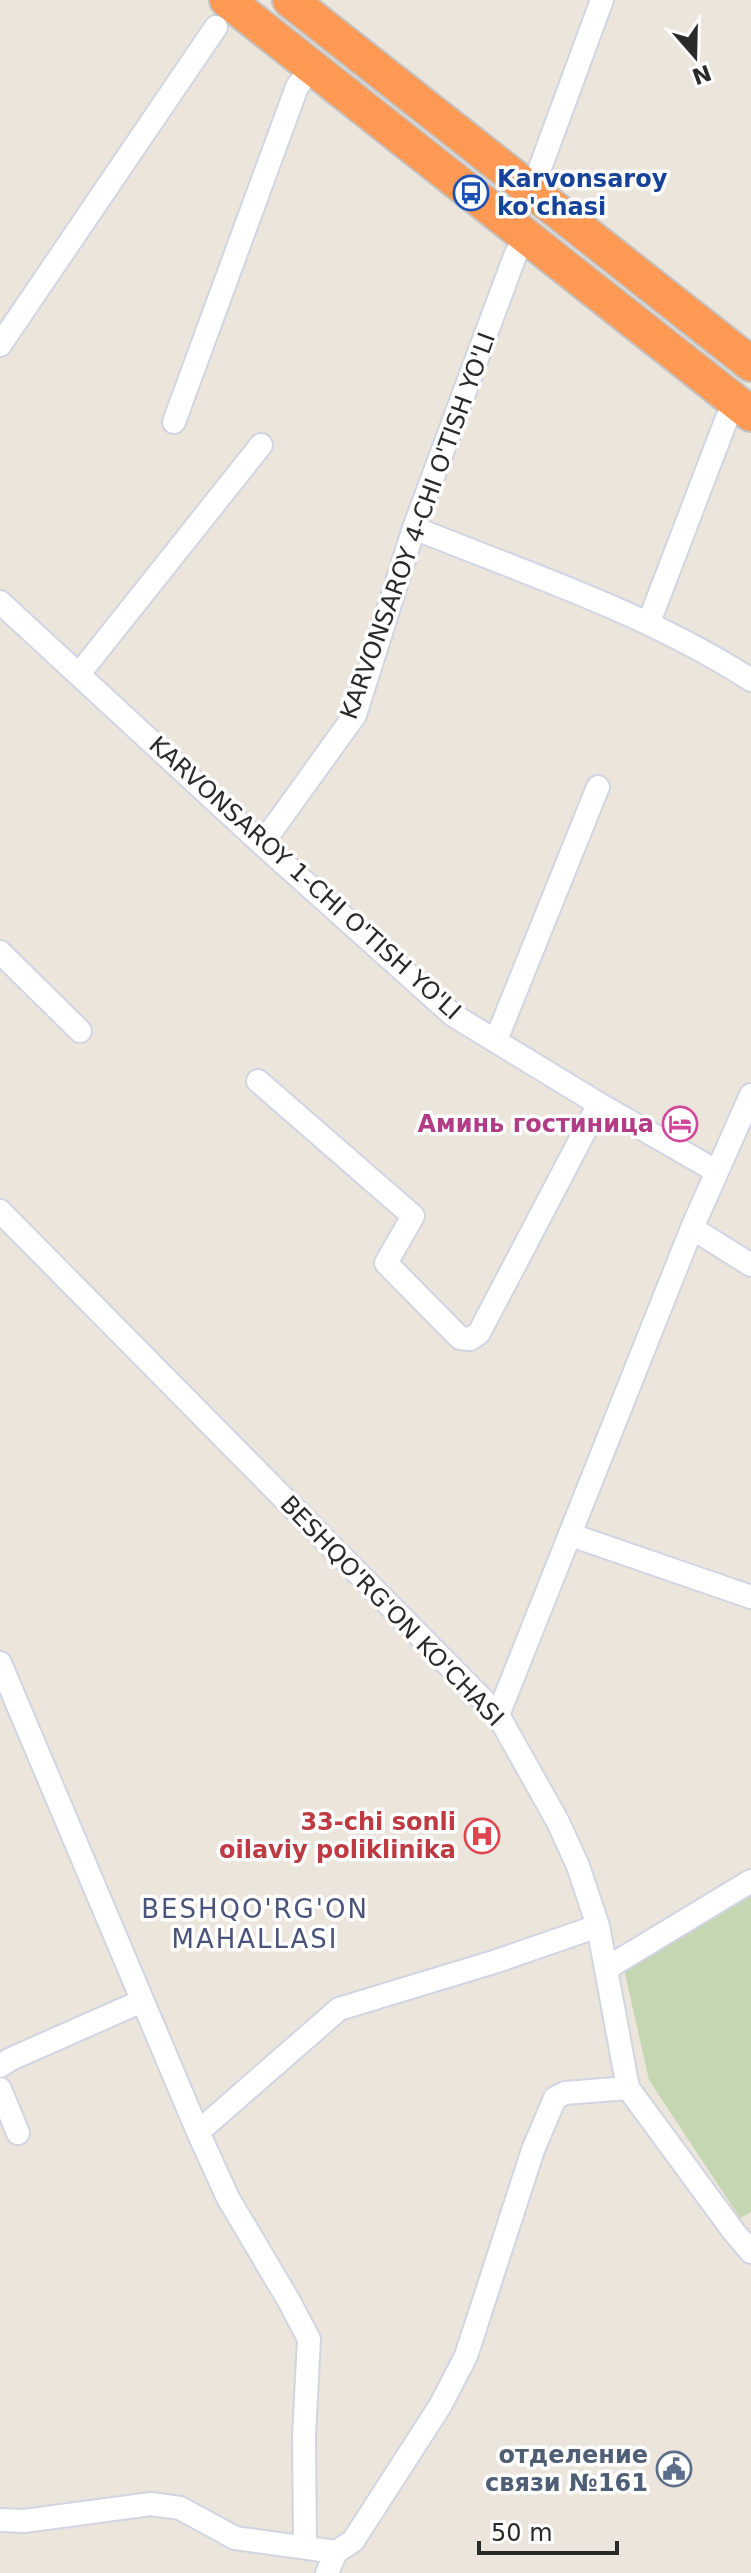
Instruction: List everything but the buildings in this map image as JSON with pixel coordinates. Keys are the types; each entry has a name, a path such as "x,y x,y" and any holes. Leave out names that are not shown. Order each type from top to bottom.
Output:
{"highway":[{"path":"311,7 532,190 750,359"},
{"path":"227,8 312,66 744,408"}],"street":[{"path":"532,190 602,0"},
{"path":"0,345 227,8"},
{"path":"174,422 297,87 312,66"},
{"name":"KARVONSAROY 4-CHI O'TISH YO'LI","path":"262,844 355,715 414,528 515,256 526,235"},
{"path":"649,622 727,418 744,408"},
{"path":"79,674 261,445"},
{"path":"414,528 649,622 751,680"},
{"name":"KARVONSAROY 1-CHI O'TISH YO'LI","path":"0,602 453,1015 716,1171"},
{"path":"496,1040 598,787"},
{"path":"0,952 80,1031"},
{"path":"258,1081 413,1216 386,1263 460,1338 470,1339 479,1333 599,1104"},
{"path":"498,1715 692,1228 751,1095"},
{"name":"BESHQO'RG'ON KO'CHASI","path":"0,1211 498,1715 558,1822 578,1866 598,1926 628,2088 751,2252"},
{"path":"692,1228 751,1265"},
{"path":"571,1535 751,1597"},
{"path":"0,1663 228,2198 309,2339 304,2436 305,2546"},
{"path":"607,1968 751,1881"},
{"path":"198,2132 339,2009 454,1975 598,1926"},
{"path":"0,2066 142,2001"},
{"path":"327,2573 336,2552 353,2541 440,2406 466,2356 533,2150 555,2098 565,2093 628,2088"},
{"path":"0,2089 18,2133"},
{"path":"0,2520 24,2521 151,2504 180,2508 235,2538 336,2552"}],"green space":[{"path":"751,1892 751,2212 740,2218 649,2080 624,1969"}],"place":[{"name":"Karvonsaroy ko'chasi","path":"471,193"},
{"name":"Аминь гостиница","path":"680,1124"},
{"name":"33-chi sonli oilaviy poliklinika","path":"482,1836"},
{"name":"отделение связи №161","path":"674,2469"}],"district":[{"name":"BESHQO'RG'ON MAHALLASI","path":"255,1924"}]}
